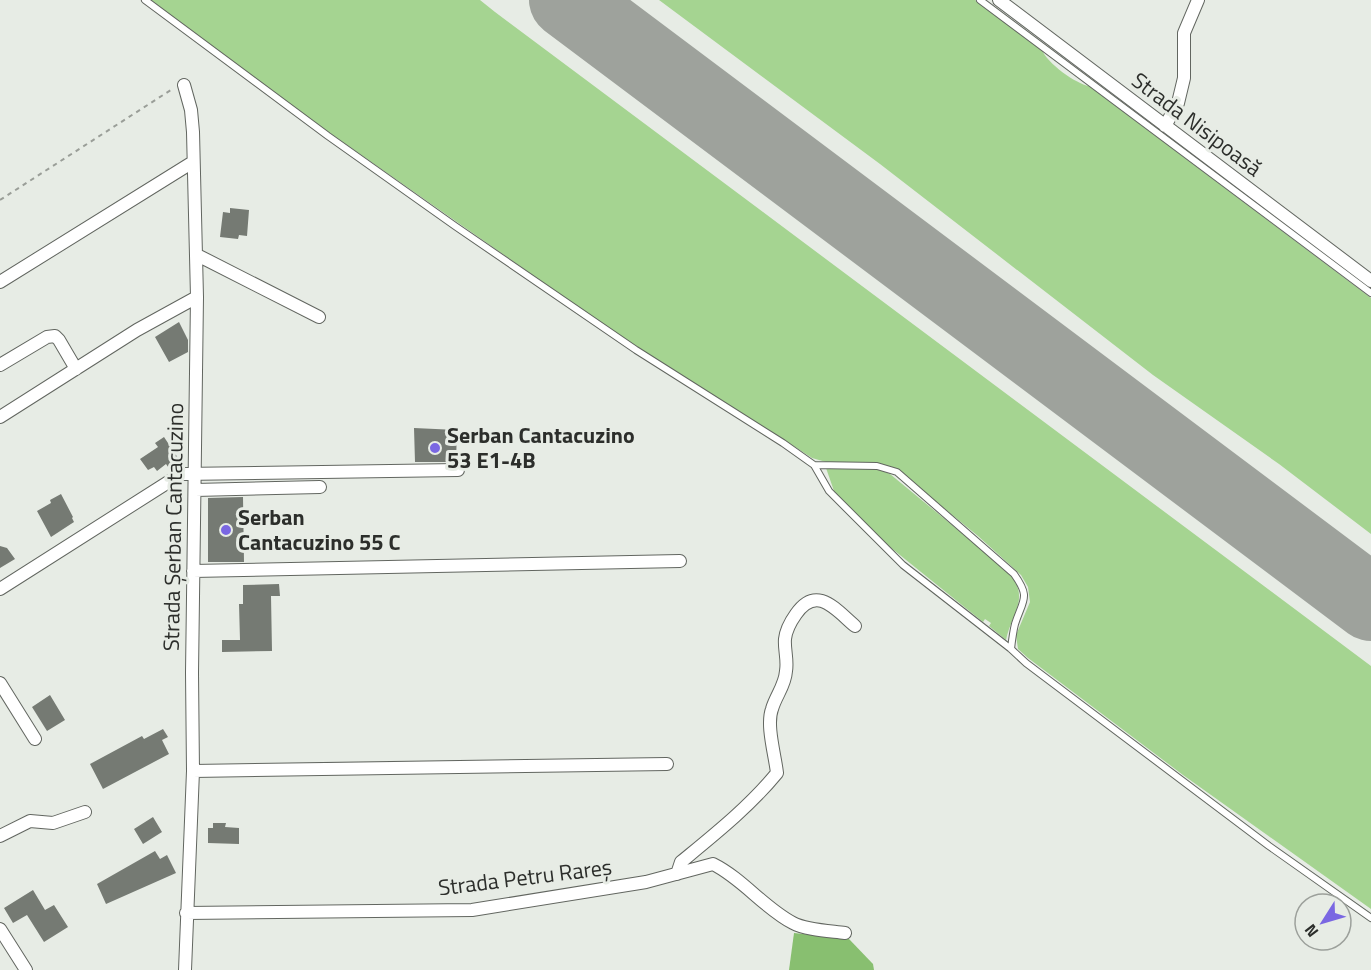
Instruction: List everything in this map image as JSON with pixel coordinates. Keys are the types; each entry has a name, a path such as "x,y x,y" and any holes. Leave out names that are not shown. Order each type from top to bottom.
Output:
{"street":[{"name":"Strada Nisipoasă","path":"999,0 1371,281"},
{"path":"1165,126 1178,103 1184,78 1184,33 1198,0"},
{"name":"Strada Șerban Cantacuzino","path":"184,85 190,110 197,255 194,571 199,770 186,913 185,970"},
{"path":"0,282 193,162"},
{"path":"197,255 320,316"},
{"path":"0,417 136,330 197,297"},
{"path":"0,365 47,337 55,336 76,369"},
{"path":"0,589 181,474 458,470"},
{"path":"195,490 320,487"},
{"path":"194,571 680,561"},
{"path":"677,874 681,862 737,816 760,794 777,773 770,720 771,709 783,687 786,672 785,640 790,622 801,608 810,601 818,599 828,603 855,626"},
{"path":"0,683 35,739"},
{"path":"199,770 667,764"},
{"path":"0,836 30,821 53,823 86,812"},
{"name":"Strada Petru Rareș","path":"186,913 472,910 646,882 713,864 726,870 774,910 795,924 845,933"},
{"path":"0,929 26,970"}],"lane":[{"path":"145,0 454,226 636,350 814,465 829,491 903,565 1026,663 1269,846 1371,918"},
{"path":"980,0 1371,293"},
{"path":"814,465 877,466 897,472 1014,574 1022,586 1025,599 1016,624 1011,649"}],"path":[{"path":"0,200 175,87 184,85"}],"shaded area":[{"path":"150,0 480,0 1371,666 1371,909 1353,896 1353,892 1347,892 1183,775 1018,649 1016,635 1030,602 1028,587 1021,575 978,536 897,470 826,462 812,458 624,339 297,110"},
{"path":"659,0 975,0 1042,50 1062,72 1089,86 1371,298 1371,534 1279,464 1153,375 880,164"},
{"path":"826,468 878,469 890,474 1008,571 1015,581 1019,597 1006,640 989,626 991,623 985,619 983,622 885,543 834,491"},
{"path":"794,933 849,939 873,964 874,970 789,970"}],"building":[{"path":"230,208 249,210 247,236 239,235 238,239 220,237 223,212 230,213"},
{"path":"179,322 188,340 188,352 169,362 155,337"},
{"name":"Serban Cantacuzino 53 E1-4B","path":"414,428 457,430 456,462 415,462"},
{"path":"164,437 182,464 171,471 166,464 157,471 154,467 148,470 140,459 158,447 155,443"},
{"path":"61,494 74,522 51,537 37,511"},
{"name":"Serban Cantacuzino 55 C","path":"243,497 244,562 208,562 208,498"},
{"path":"0,546 7,548 15,559 0,568"},
{"path":"279,584 280,596 271,596 272,651 222,652 222,640 240,640 239,604 243,604 243,585"},
{"path":"50,695 65,720 47,731 32,707"},
{"path":"163,729 168,737 162,740 169,754 103,789 90,764 142,736 144,739"},
{"path":"153,817 162,832 143,844 134,829"},
{"path":"213,823 226,823 225,827 239,828 239,844 208,843 208,828 213,828"},
{"path":"155,851 160,859 167,855 176,873 106,904 97,884"},
{"path":"33,890 45,910 54,905 68,927 44,942 27,915 13,923 4,908"}],"runway":[{"path":"567,0 1371,603"}],"place":[{"name":"Serban Cantacuzino 53 E1-4B","path":"435,448"},
{"name":"Serban Cantacuzino 55 C","path":"226,530"}]}
